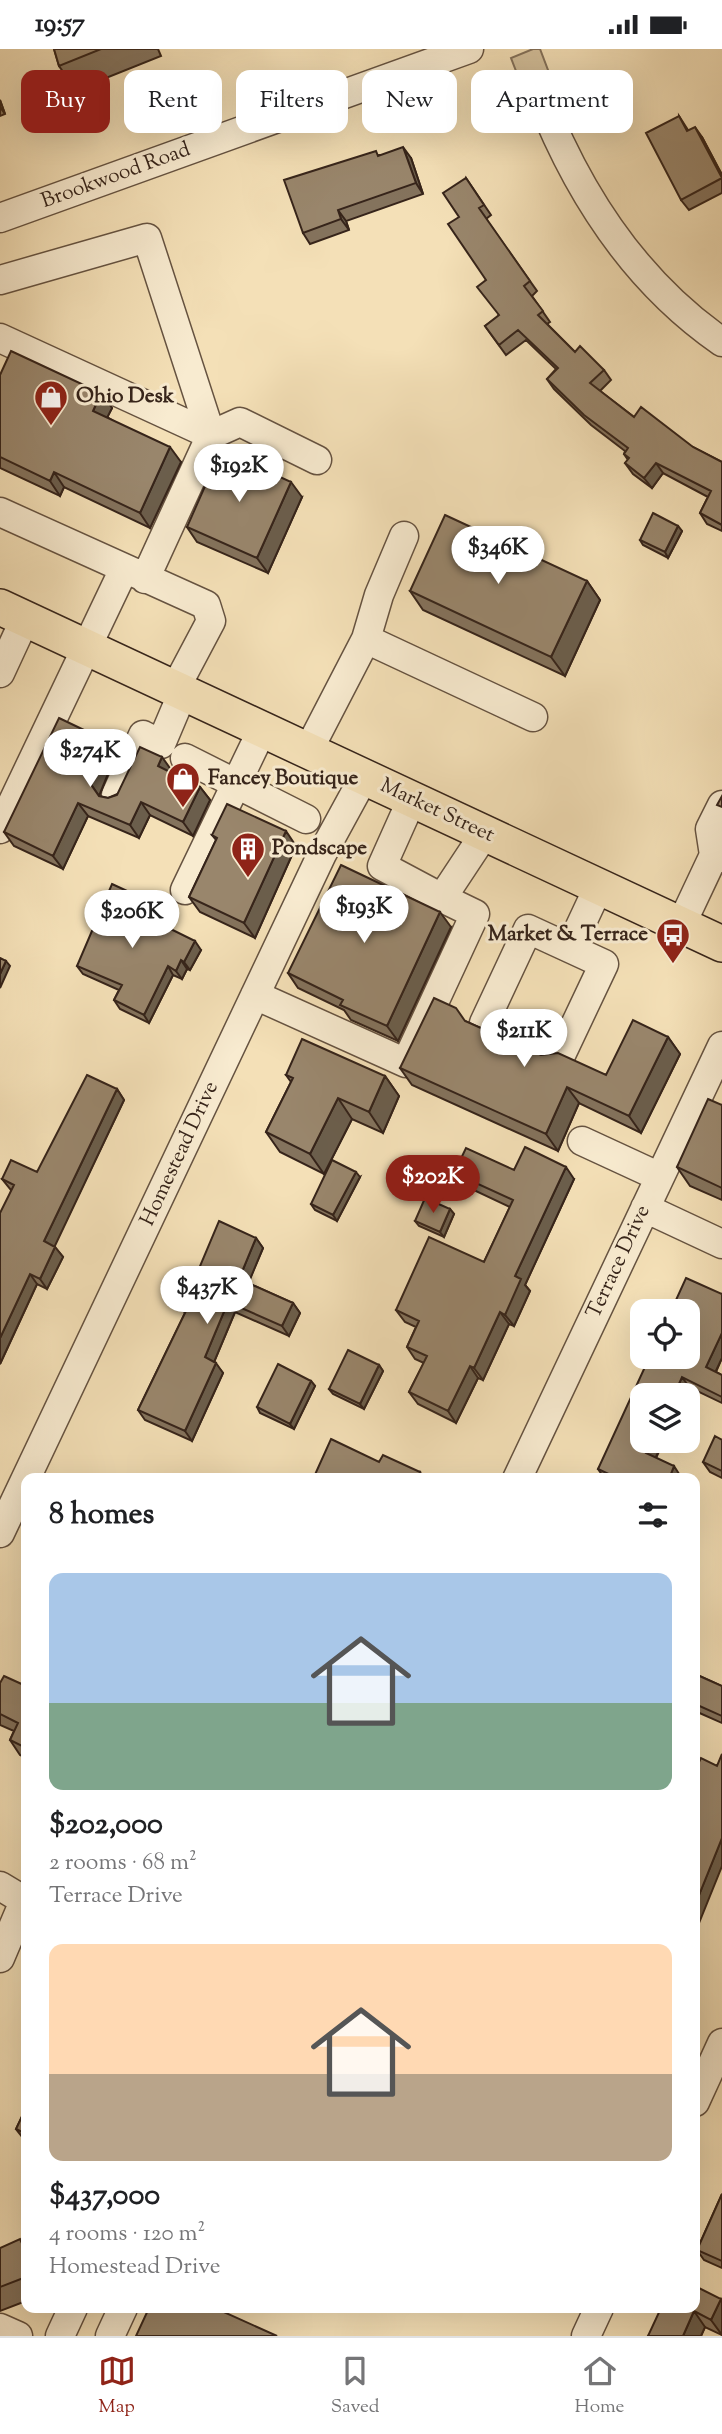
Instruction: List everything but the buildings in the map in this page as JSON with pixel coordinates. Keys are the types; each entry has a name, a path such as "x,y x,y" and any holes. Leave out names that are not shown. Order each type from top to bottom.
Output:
{"main road":[{"name":"Market Street","path":"13,613 722,944"}],"street":[{"name":"Brookwood Road","path":"0,218 469,49"},
{"path":"556,133 574,174 620,245 650,280 722,342"},
{"path":"0,281 147,237 212,435"},
{"path":"4,349 212,435"},
{"path":"0,829 86,648 135,574 212,435 240,422 317,460"},
{"path":"0,512 206,605 211,621 179,691 161,744 143,736 116,795"},
{"path":"308,751 366,639 379,595 404,536"},
{"path":"0,673 13,613"},
{"path":"366,639 533,717"},
{"path":"185,890 262,730"},
{"path":"185,758 306,819"},
{"name":"Homestead Drive","path":"28,1473 322,854 364,776"},
{"path":"255,995 406,1063 475,914 382,866 412,799"},
{"path":"681,925 718,856 710,829 722,805"},
{"path":"442,898 485,833"},
{"path":"570,948 599,886"},
{"path":"528,929 570,948 604,964 560,1057 484,1023 528,929"},
{"name":"Terrace Drive","path":"520,1473 645,1208 719,1061"},
{"path":"582,1141 660,1177"},
{"path":"645,1208 722,1244"},
{"name":"Homestead Drive","path":"0,1533 21,1489"},
{"path":"0,1886 20,1898 21,1902"},
{"path":"0,1958 21,1908"},
{"path":"700,2091 722,2043"},
{"path":"60,2336 71,2313"},
{"path":"110,2336 121,2313"},
{"path":"586,2336 597,2313"},
{"path":"0,2328 18,2336"}],"shaded area":[{"path":"540,49 548,70 516,70 511,58"}],"place":[{"name":"Ohio Desk","path":"51,427"},
{"name":"Fancey Boutique","path":"183,809"},
{"name":"Pondscape","path":"248,879"},
{"name":"Market & Terrace","path":"673,965"}]}
